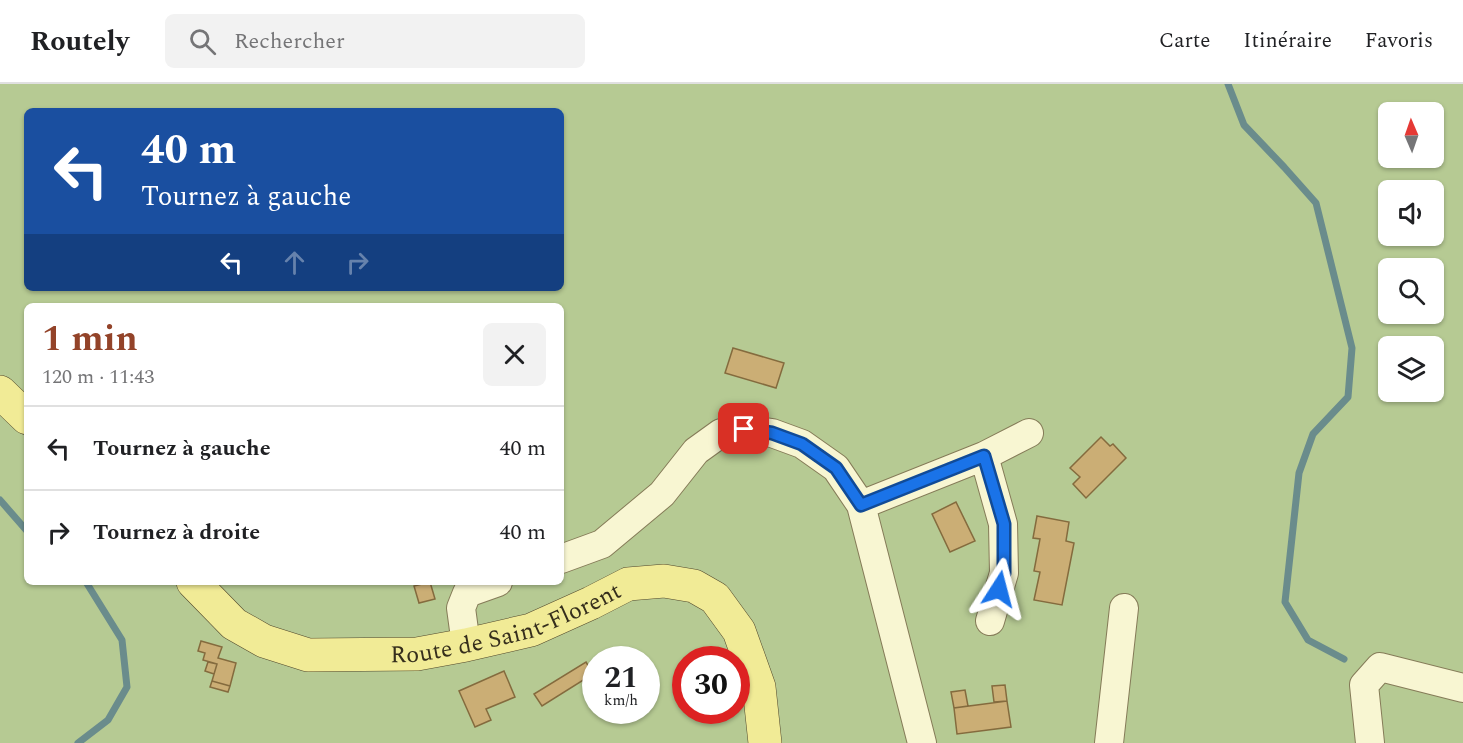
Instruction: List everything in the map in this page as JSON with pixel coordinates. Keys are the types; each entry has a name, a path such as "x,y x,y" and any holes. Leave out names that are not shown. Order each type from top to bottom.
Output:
{"main road":[{"path":"0,392 24,415"},
{"name":"Route de Saint-Florent","path":"196,585 234,624 264,642 308,655 417,654 531,630 628,584 664,581 694,586 715,598 739,630 759,687 765,743"}],"street":[{"path":"564,558 602,544 662,494 696,451 721,433 744,429 772,433 802,444 836,468 861,505 922,743"},
{"path":"861,505 984,456 1029,433"},
{"path":"984,456 1004,524 1004,573 990,621"},
{"path":"466,645 461,608 467,593 490,585"},
{"path":"1109,743 1124,609"},
{"path":"1370,743 1364,685 1380,667 1463,687"}],"green space":[{"path":"0,84 1463,84 1463,743 0,743"}],"building":[{"path":"733,348 784,363 776,388 725,373"},
{"path":"1101,437 1110,446 1113,444 1126,458 1086,498 1073,484 1080,477 1070,468"},
{"path":"956,502 975,541 950,552 932,514"},
{"path":"1037,516 1069,522 1066,541 1074,543 1062,605 1034,600 1040,572 1034,571 1040,539 1033,538"},
{"path":"431,585 435,599 419,603 414,586"},
{"path":"201,641 222,647 218,658 236,663 230,686 212,681 217,664 203,660 205,653 198,651"},
{"path":"208,662 217,664 214,674 205,671"},
{"path":"582,664 582,681 542,706 534,694"},
{"path":"504,671 515,697 486,709 491,720 475,727 459,691"},
{"path":"212,681 230,686 228,692 210,687"},
{"path":"1005,685 1007,701 994,702 992,686"},
{"path":"965,690 968,706 954,708 951,692"},
{"path":"1007,701 1011,727 957,734 954,708"}],"waterway":[{"path":"1228,84 1244,125 1316,203 1352,348 1348,397 1313,434 1299,473 1285,602 1308,640 1344,659"},
{"path":"0,500 24,528"},
{"path":"78,743 108,720 127,687 122,640 88,585"}],"route":[{"path":"744,429 772,433 802,444 836,468 861,505 984,456 1004,524 1004,573 999,589"}]}
